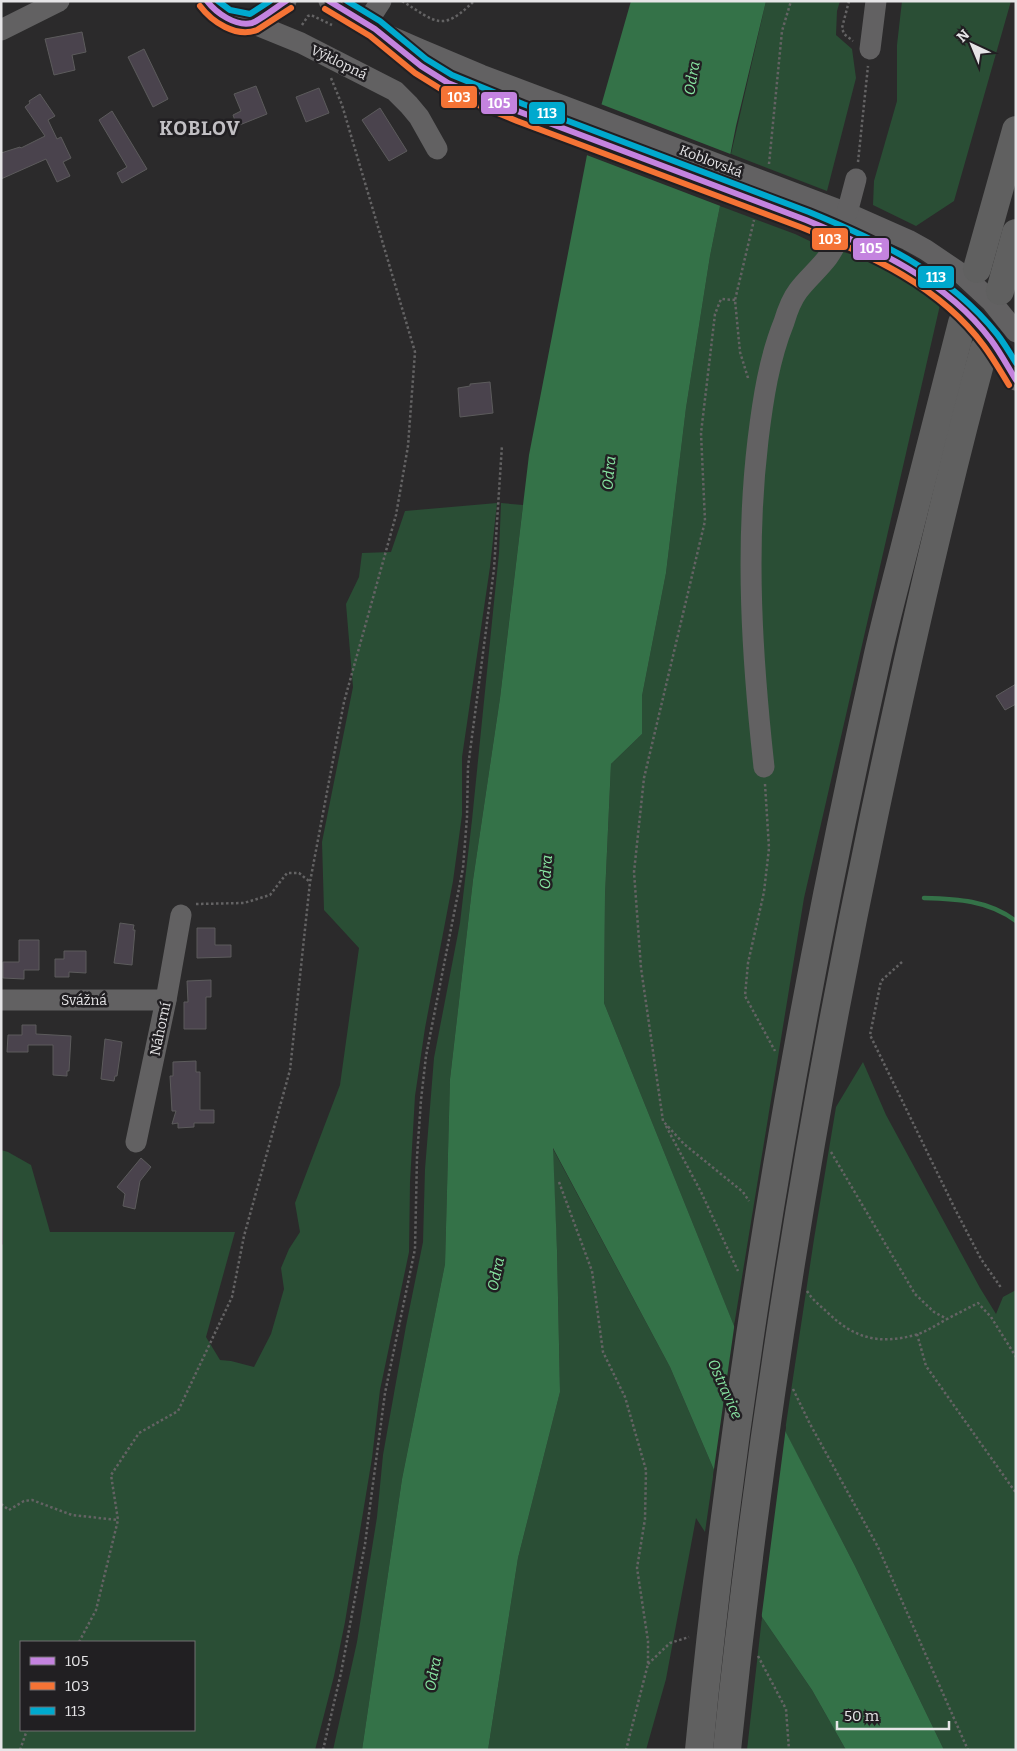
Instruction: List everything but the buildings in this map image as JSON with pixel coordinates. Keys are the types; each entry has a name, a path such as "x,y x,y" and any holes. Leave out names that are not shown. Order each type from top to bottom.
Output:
{"highway":[{"path":"977,269 1016,130"},
{"path":"1000,291 1016,232"},
{"path":"699,1750 724,1532 749,1349 777,1166 810,984 876,660 962,323"},
{"path":"728,1746 751,1548 777,1354 807,1161 842,969 907,662 984,349"}],"street":[{"path":"1,30 59,1"},
{"name":"Výklopná","path":"207,1 211,8 226,19 252,23 300,43 395,91 419,117 437,149"},
{"path":"252,23 286,1"},
{"name":"Koblovská","path":"329,1 373,28 414,62 447,82 505,106 841,234 862,243 922,276 963,308 1001,353 1016,380"},
{"path":"373,28 381,1"},
{"path":"870,49 876,1"},
{"name":"Koblovská","path":"373,28 510,85 871,223 926,250 963,275 991,301 1016,332"},
{"path":"847,213 856,179"},
{"path":"764,768 756,699 750,545 754,469 760,419 772,355 784,320 797,293 828,256 841,234"},
{"name":"Náhorní","path":"136,1142 166,1000 180,915"},
{"name":"Svážná","path":"1,1000 166,1000"}],"path":[{"path":"402,1 432,19 443,22 453,18 474,1"},
{"path":"768,168 772,149 782,31 791,1"},
{"path":"849,1 842,28 844,34 849,40 870,49 856,179"},
{"path":"80,1641 96,1610 118,1520 111,1475 139,1434 178,1411 232,1297 244,1236 290,1070 310,882 344,702 396,515 408,446 415,352 342,105 320,54"},
{"path":"750,386 740,352 734,300 754,219"},
{"path":"734,300 722,299 715,314 701,433 705,521 644,778 634,872 641,968 663,1121 701,1192 739,1272"},
{"path":"323,1750 343,1664 365,1544 385,1393 415,1249 417,1157 421,1100 426,1056 463,868 467,818 468,767 494,569 502,445"},
{"path":"764,768 769,848 764,892 748,963 745,996 778,1056"},
{"path":"180,915 187,904 244,903 270,895 287,873 299,873 310,882"},
{"path":"902,962 881,981 870,1035 954,1209 982,1259 1002,1289"},
{"path":"663,1121 684,1144 743,1192 752,1206"},
{"path":"829,1149 914,1294 934,1312 946,1319"},
{"path":"559,1182 592,1271 604,1352 625,1397 646,1470 645,1519 637,1568 648,1641 648,1664 626,1750"},
{"path":"806,1289 812,1298 841,1326 871,1339 893,1340 917,1334 978,1303 990,1317 1016,1357"},
{"path":"917,1334 926,1366 1016,1492"},
{"path":"793,1388 810,1424 878,1547 968,1750"},
{"path":"1,1504 9,1510 24,1501 32,1500 72,1515 118,1520"},
{"path":"648,1664 670,1643 693,1636"},
{"path":"757,1654 786,1709 789,1750"},
{"path":"20,1750 27,1731"}],"shaded area":[{"path":"766,1 840,1 837,11 836,35 852,49 856,78 827,191 731,154"},
{"path":"902,1 1011,1 954,201 916,226 873,205 874,181 897,101 897,45"},
{"path":"720,206 795,234 816,244 857,256 889,270 915,285 940,305 804,898 734,1326 604,1003 605,895 611,764 642,734 642,696 666,573 686,408 710,256"},
{"path":"497,503 490,567 462,757 462,815 453,881 425,1028 415,1096 410,1182 409,1252 380,1390 372,1458 345,1622 334,1676 315,1750 1,1750 1,1246 3,1244 1,1150 31,1165 50,1232 235,1232 206,1337 220,1360 254,1367 271,1334 284,1289 281,1268 289,1249 300,1232 295,1203 340,1085 359,948 324,910 322,842 353,687 346,604 359,577 362,553 391,552 405,511"},
{"path":"501,503 523,505 500,698 473,880 450,1079 445,1264 402,1479 362,1750 333,1750 357,1642 377,1517 383,1455 423,1242 425,1169 434,1058 460,923 499,553"},
{"path":"863,1062 886,1115 996,1314 1003,1297 1016,1290 1016,1750 944,1750 855,1566 785,1431 836,1107"},
{"path":"552,1147 670,1367 714,1470 705,1532 696,1518 666,1679 646,1750 488,1750 518,1558 560,1392 557,1250"},
{"path":"762,1617 812,1690 846,1750 747,1750"}],"water":[{"path":"631,1 766,1 736,126 710,256 686,408 666,573 642,696 642,734 611,764 605,895 604,1003 745,1353 855,1566 944,1750 846,1750 812,1690 762,1617 714,1470 670,1367 553,1148 560,1392 518,1558 488,1750 362,1750 402,1479 445,1264 450,1079 473,880 500,698 529,455 587,155"}],"pier":[{"path":"598,103 733,155 723,207 584,154"},
{"path":"735,1321 747,1352 786,1427 761,1621 713,1476"}],"waterway":[{"path":"924,898 972,902 994,909 1016,921"}],"transit line":[{"name":"105","path":"207,1 227,18 246,24 255,22 286,1"},
{"name":"113","path":"218,1 230,10 250,14 270,1"},
{"name":"105","path":"329,1 375,29 421,66 448,83 806,220 883,254 931,283 953,300 991,340 1016,380"},
{"name":"113","path":"347,1 380,21 426,59 452,75 523,104 809,212 887,247 935,276 957,293 978,312 997,334 1016,363"},
{"name":"103","path":"200,6 218,23 241,32 257,30 291,8"},
{"name":"103","path":"325,9 370,36 415,73 444,91 517,121 803,228 878,261 925,289 947,306 984,346 1009,385"}],"district":[{"name":"KOBLOV","path":"200,128"}],"water label":[{"name":"Odra","path":"692,78"},
{"name":"Odra","path":"609,473"},
{"name":"Odra","path":"546,872"},
{"name":"Odra","path":"496,1274"},
{"name":"Ostravice","path":"725,1389"},
{"name":"Odra","path":"433,1674"}]}
